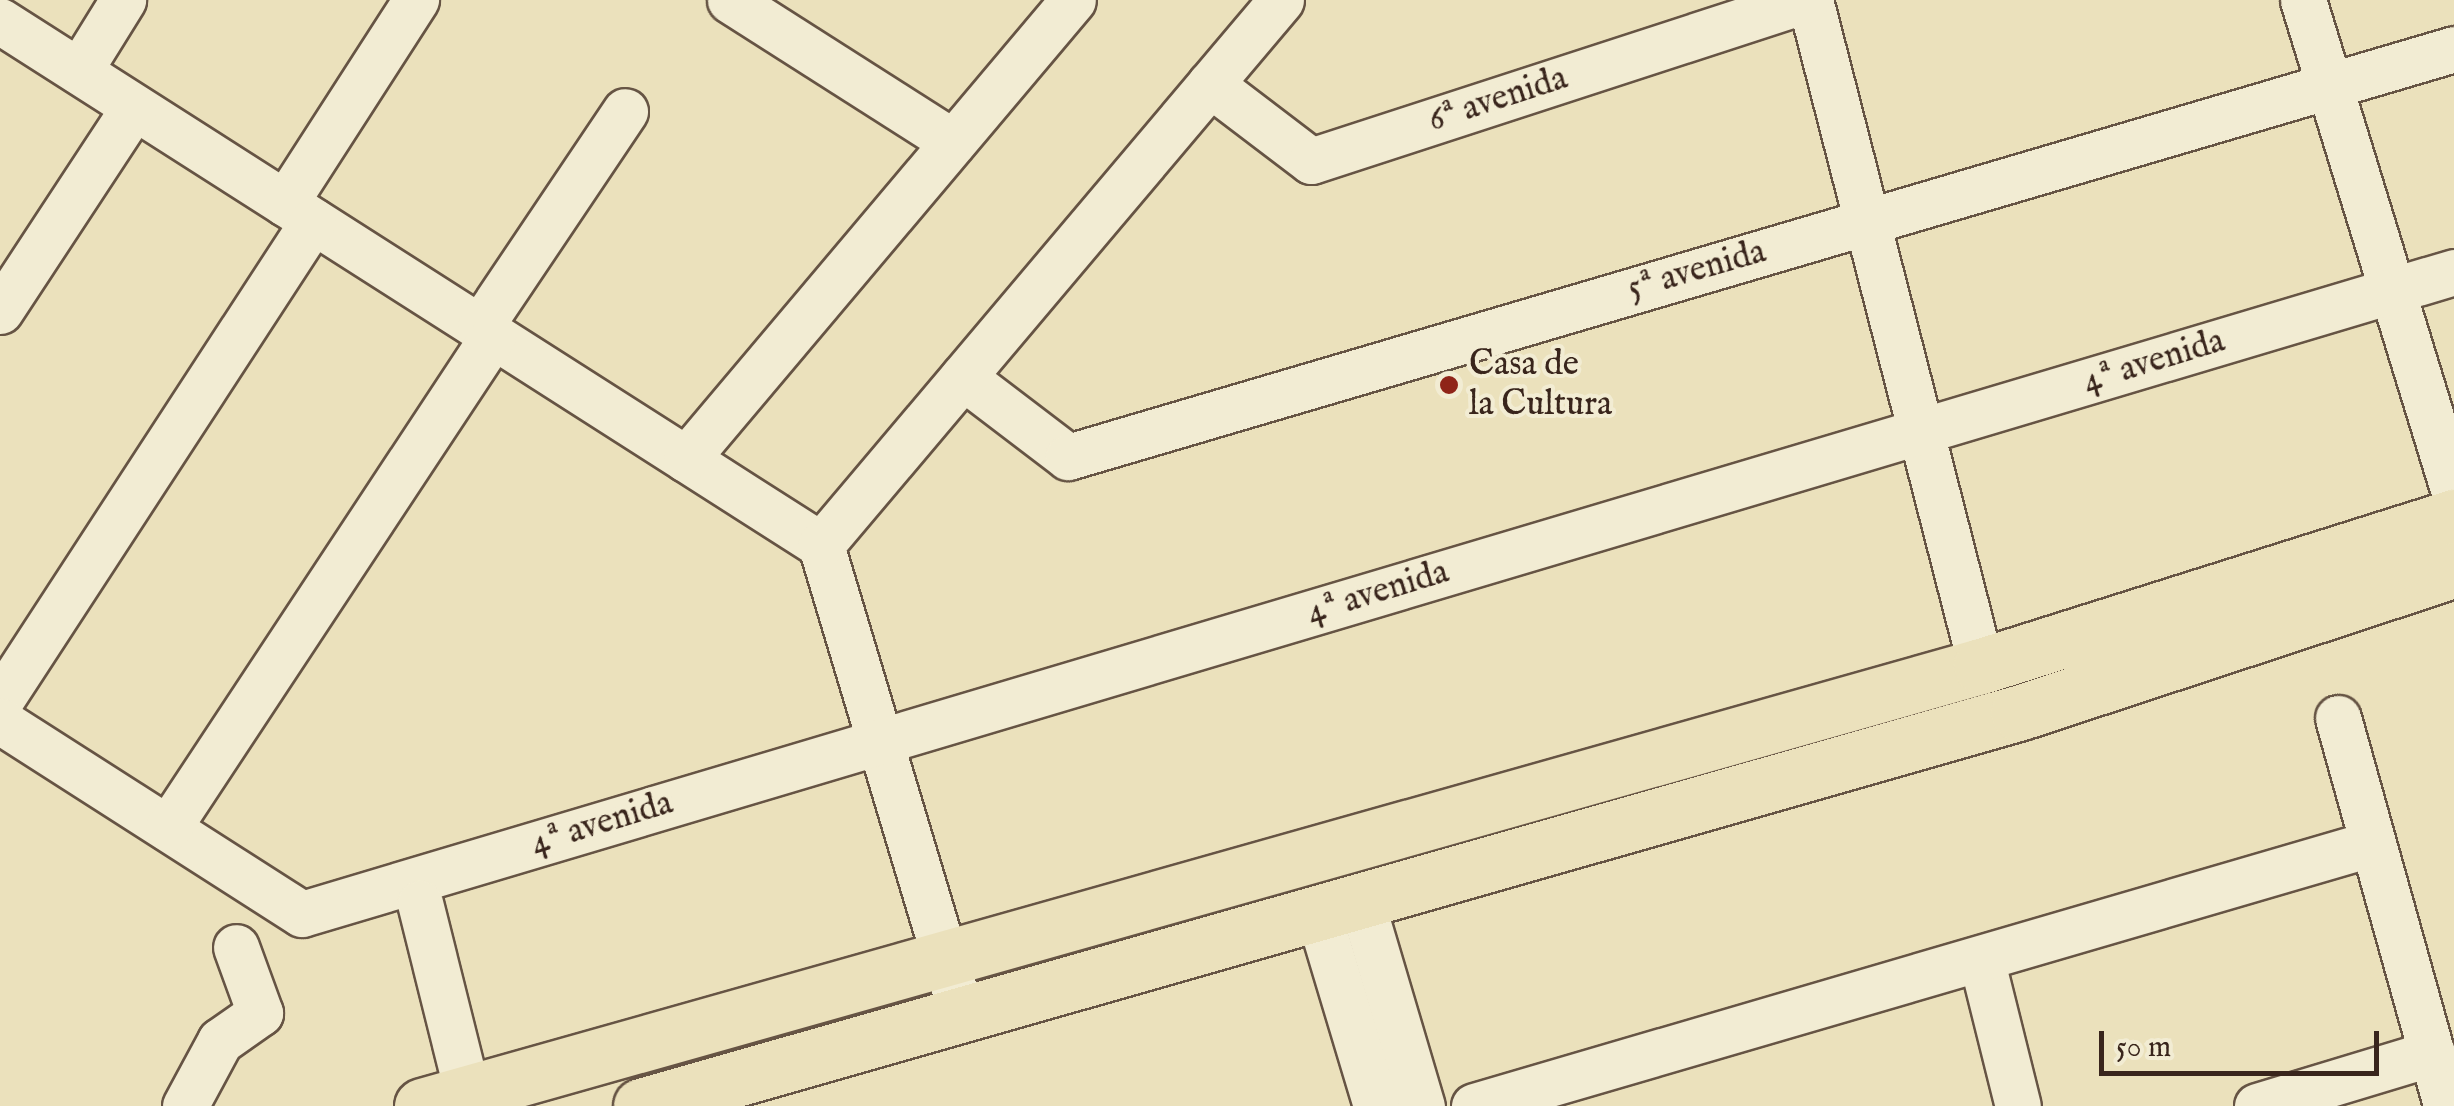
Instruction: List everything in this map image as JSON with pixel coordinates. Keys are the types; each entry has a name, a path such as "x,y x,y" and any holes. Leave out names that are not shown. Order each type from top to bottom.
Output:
{"main road":[{"path":"444,1099 945,954 1981,666 2454,516"},
{"path":"641,1106 960,1008 2018,713 2454,570"}],"street":[{"path":"78,71 122,0"},
{"path":"0,701 299,212 416,0"},
{"path":"730,0 953,142"},
{"path":"686,459 1073,0"},
{"path":"822,546 1280,0"},
{"path":"1808,0 1981,666"},
{"name":"6ª avenida","path":"1210,84 1311,161 1808,0"},
{"path":"2304,0 2454,492"},
{"path":"0,21 822,546 960,1008"},
{"name":"5ª avenida","path":"963,377 1068,457 2454,49"},
{"path":"0,311 134,107"},
{"path":"0,720 168,828 625,111"},
{"name":"4ª avenida","path":"168,828 302,914 2454,272"},
{"path":"2338,718 2446,1106"},
{"path":"1474,1106 1982,962 2370,844"},
{"path":"420,903 444,1099"},
{"path":"1339,903 1376,1106"},
{"path":"1339,903 1422,1106"},
{"path":"186,1106 220,1041 260,1013 236,947"},
{"path":"1982,962 2018,1106"},
{"path":"2257,1106 2432,1054"}],"place":[{"name":"Casa de la Cultura","path":"1449,385"}]}
